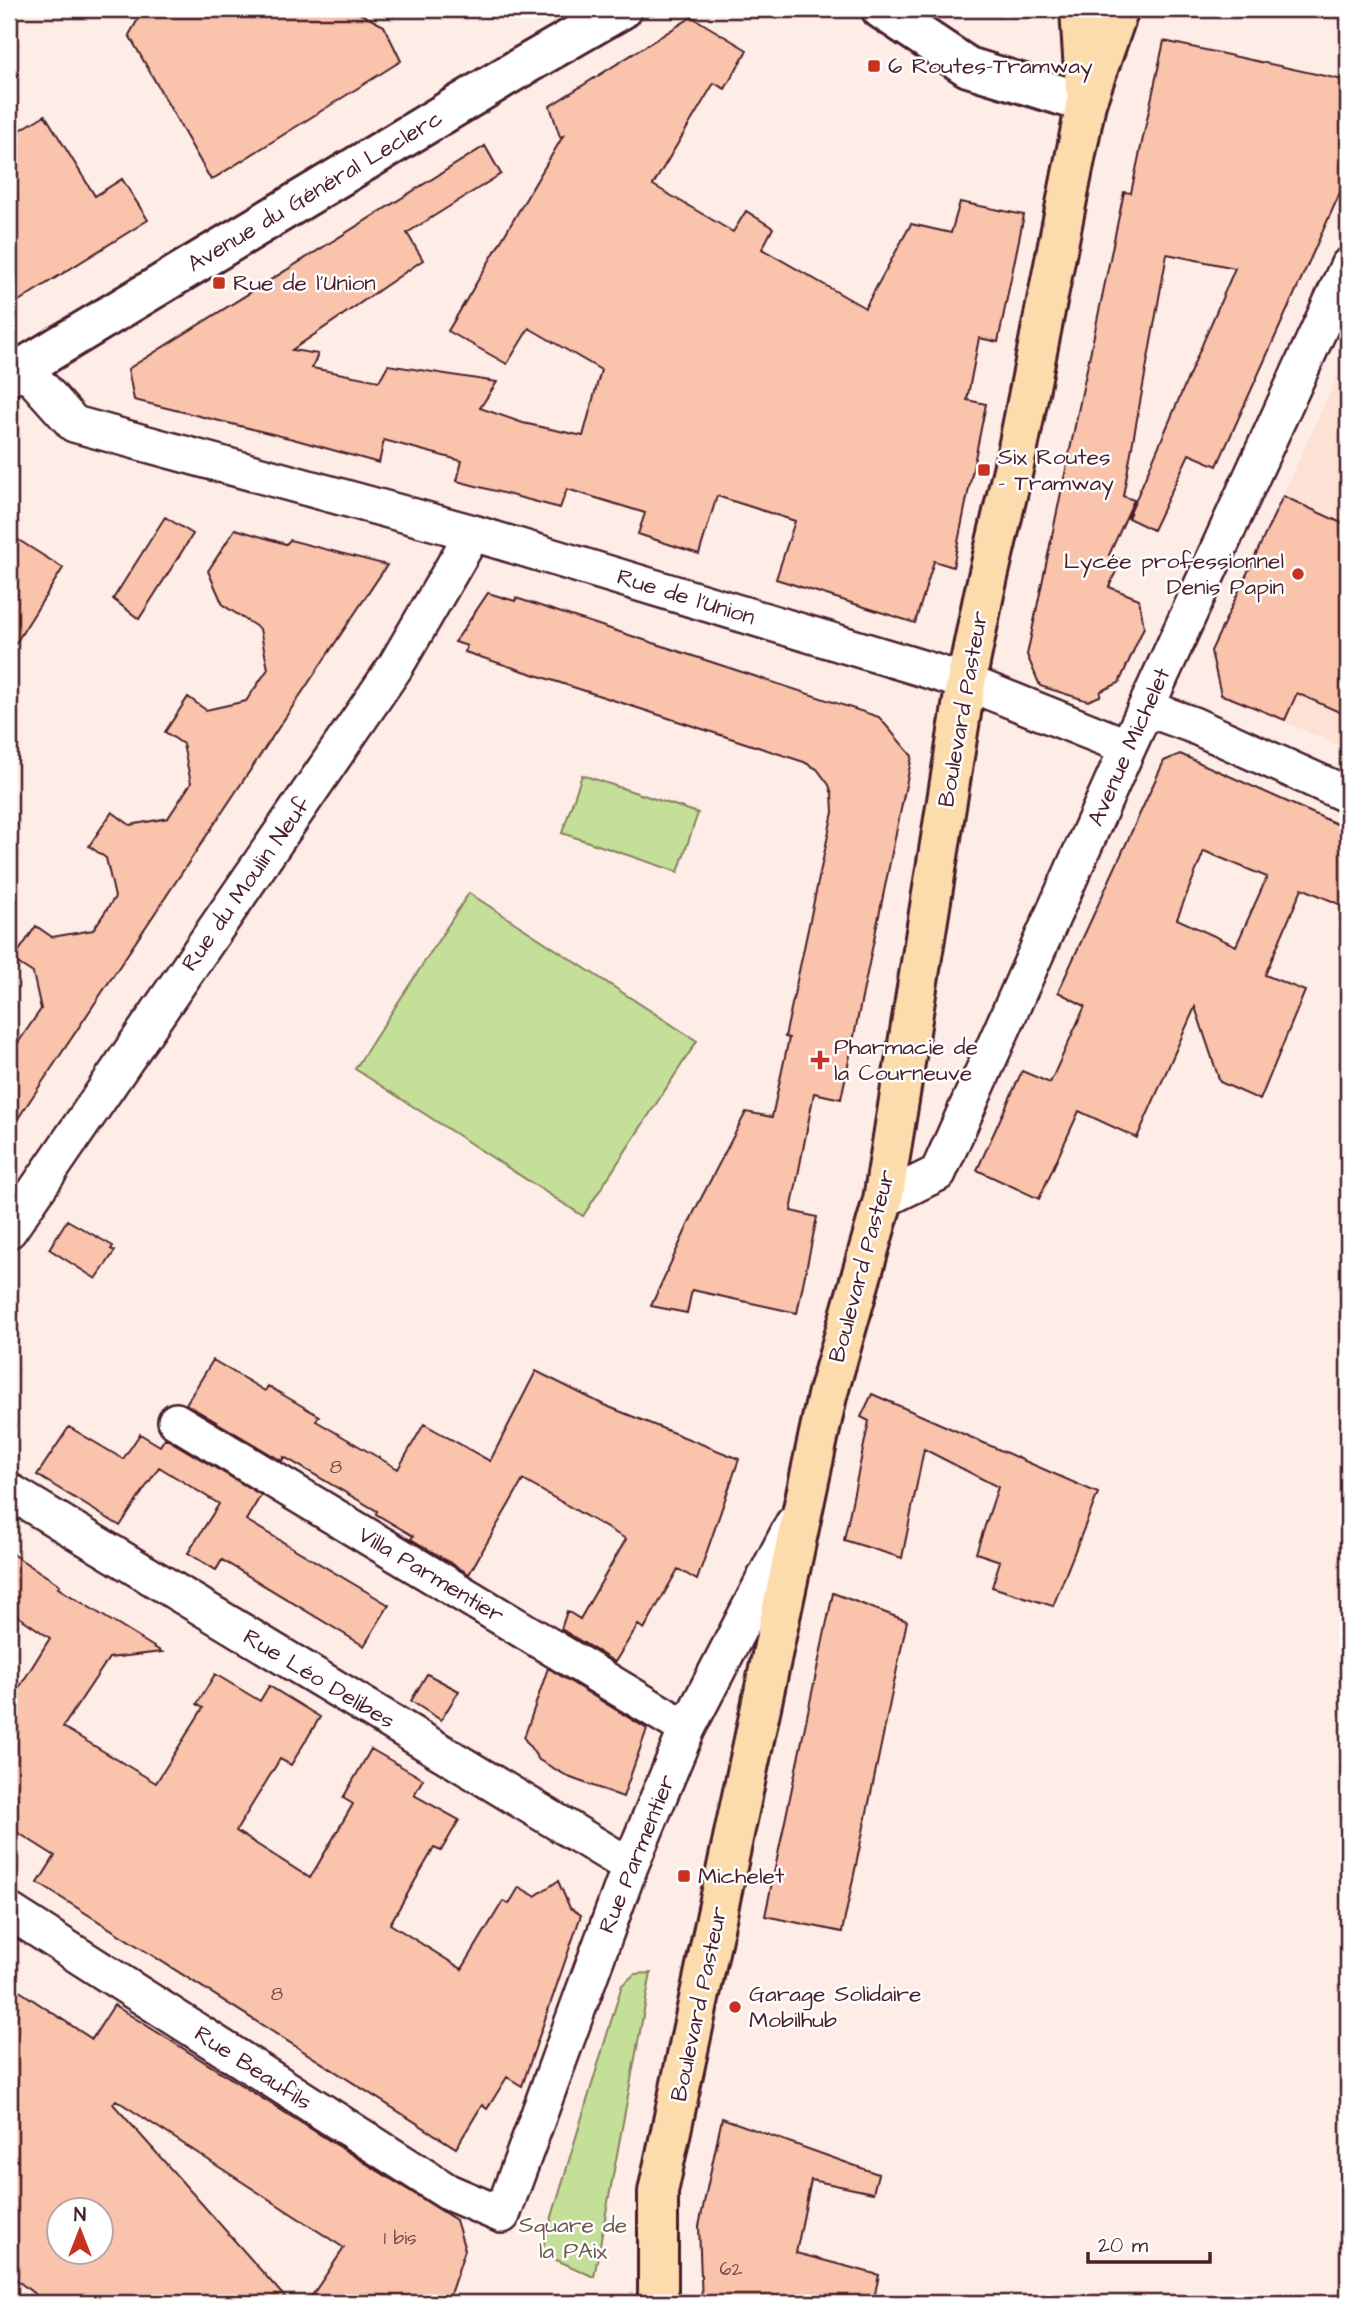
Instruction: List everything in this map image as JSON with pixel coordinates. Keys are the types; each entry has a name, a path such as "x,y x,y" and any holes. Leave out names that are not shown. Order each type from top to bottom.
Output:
{"main road":[{"name":"Avenue du Général Leclerc","path":"16,371 489,86 622,9"},
{"path":"881,9 968,67 1086,103"},
{"name":"Boulevard Pasteur","path":"1080,9 1086,103"},
{"name":"Boulevard Pasteur","path":"658,2303 658,2192 827,1396 883,1200 966,682 1018,448 1086,103 1119,9"}],"street":[{"name":"Avenue Michelet","path":"883,1200 938,1172 1128,747 1348,266"},
{"name":"Rue de l'Union","path":"16,371 74,424 473,533 966,682 1128,747"},
{"name":"Rue du Moulin Neuf","path":"9,1230 395,667 473,533"},
{"path":"1146,708 1193,725 1348,794"},
{"name":"Villa Parmentier","path":"176,1421 687,1729"},
{"name":"Rue Léo Delibes","path":"9,1491 630,1866"},
{"name":"Rue Parmentier","path":"502,2215 630,1866 687,1729 803,1506"},
{"name":"Rue Beaufils","path":"9,1911 448,2192 502,2215"}],"shaded area":[{"name":"Lycée professionnel Denis Papin","path":"1348,353 1348,749 1224,696 1208,658"}],"green space":[{"path":"582,775 698,813 678,872 562,833"},
{"path":"469,893 697,1041 583,1216 355,1069"},
{"name":"Square de la PAix","path":"651,1973 594,2277 541,2253 622,1985 635,1974"}],"building":[{"path":"144,9 351,9 384,26 401,61 211,180 129,35"},
{"path":"692,17 747,50 725,89 714,83 653,185 733,232 746,211 773,228 762,249 865,308 911,224 951,233 960,202 1024,215 998,342 979,338 967,400 986,404 953,567 934,561 915,623 776,579 795,521 717,496 699,554 638,534 645,513 567,489 560,508 457,481 462,461 384,440 379,463 134,400 128,369 485,146 501,174 407,233 423,260 292,350 318,354 312,368 379,381 388,365 497,382 480,408 523,423 583,436 601,370 529,328 507,364 448,331 563,136 560,137 550,106"},
{"path":"1164,41 1348,81 1348,175 1217,466 1189,454 1153,530 1128,518 1235,268 1167,254 1123,496 1134,500 1109,555 1121,560 1109,587 1139,599 1144,627 1119,683 1101,691 1100,696 1088,701 1040,686 1027,655 1124,192 1131,193"},
{"path":"45,115 95,196 122,179 148,220 9,307 9,137"},
{"name":"Lycée professionnel Denis Papin","path":"1283,496 1348,526 1348,716 1297,693 1285,720 1221,695 1211,651"},
{"path":"165,517 193,534 139,619 113,599"},
{"path":"235,529 286,544 290,540 387,565 9,1132 9,1046 17,1044 41,1009 33,973 13,960 36,926 52,937 93,930 115,897 106,858 89,846 112,812 130,825 168,818 191,783 183,744 165,732 188,697 206,710 246,701 268,669 260,629 223,605 208,571"},
{"path":"9,534 63,568 9,654"},
{"path":"488,593 515,601 516,598 879,717 912,756 841,1099 814,1093 791,1211 817,1217 797,1313 692,1290 687,1313 651,1306 695,1210 746,1112 772,1117 789,1038 785,1037 833,812 829,785 817,769 804,762 465,652 467,646 455,642"},
{"path":"1180,754 1348,829 1348,908 1302,888 1265,975 1305,991 1260,1100 1220,1082 1195,1007 1137,1138 1079,1111 1039,1199 977,1170 1022,1071 1050,1083 1085,1006 1058,992 1164,761","holes":["1204,851 1267,877 1236,946 1177,919"]},
{"path":"67,1220 113,1246 111,1249 115,1251 96,1279 49,1249"},
{"path":"213,1360 265,1391 268,1386 319,1416 316,1421 398,1469 424,1424 490,1461 536,1371 604,1405 739,1459 697,1580 678,1569 644,1629 638,1625 615,1662 561,1629 567,1611 580,1619 626,1539 523,1480 469,1574 411,1539 413,1536 376,1514 377,1511 284,1457 282,1461 186,1404"},
{"path":"872,1394 1098,1493 1053,1606 992,1587 1000,1561 976,1553 998,1487 924,1449 902,1558 844,1540 869,1421 861,1417"},
{"path":"69,1427 123,1459 140,1434 160,1446 165,1438 261,1495 246,1520 389,1605 364,1646 222,1560 216,1570 188,1553 219,1504 159,1467 120,1526 37,1475"},
{"path":"9,1552 60,1585 58,1588 162,1652 109,1658 63,1727 156,1783 203,1708 197,1704 215,1674 260,1701 269,1686 320,1717 291,1765 280,1759 236,1831 310,1878 353,1804 343,1798 371,1749 423,1779 414,1795 459,1820 441,1851 434,1848 390,1924 462,1969 503,1901 509,1904 519,1887 535,1896 558,1881 570,1908 581,1915 522,2086 507,2077 487,2109 482,2105 456,2148 38,1883 55,1856 9,1827 9,1704 50,1638 9,1610"},
{"path":"833,1593 907,1621 842,1932 765,1916"},
{"path":"548,1668 647,1729 623,1797 571,1778 539,1760 524,1738"},
{"path":"427,1674 459,1691 441,1720 411,1701"},
{"path":"9,1984 92,2039 114,2005 456,2220 465,2250 447,2303 307,2303 344,2248 116,2100 113,2104 290,2303 46,2303 9,2274"},
{"path":"722,2118 878,2174 873,2193 811,2180 796,2253 879,2275 873,2303 702,2303 699,2226"}],"place":[{"name":"6 Routes-Tramway","path":"874,66"},
{"name":"Rue de l'Union","path":"219,283"},
{"name":"Six Routes - Tramway","path":"984,470"},
{"name":"Lycée professionnel Denis Papin","path":"1298,574"},
{"name":"Pharmacie de la Courneuve","path":"820,1060"},
{"name":"Michelet","path":"684,1876"},
{"name":"Garage Solidaire Mobilhub","path":"735,2007"}]}
